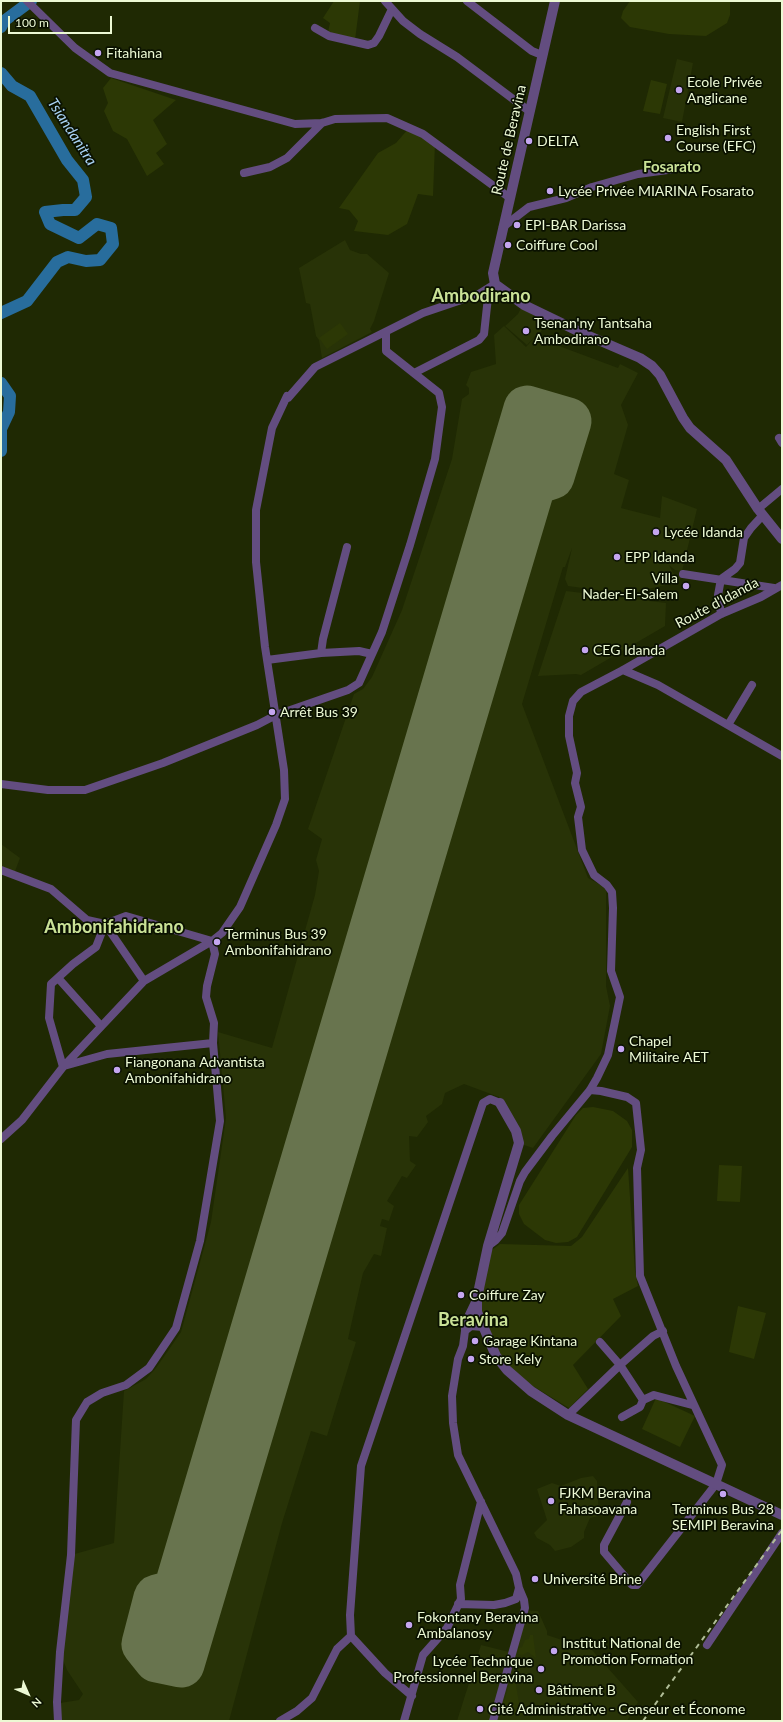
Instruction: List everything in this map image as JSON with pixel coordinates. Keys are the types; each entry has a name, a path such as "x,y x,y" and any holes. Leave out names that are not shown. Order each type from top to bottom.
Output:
{"street":[{"path":"27,1 75,48 110,74 295,124 322,122 335,119 387,118 423,134 510,198"},
{"path":"385,1 420,34 456,57 529,111"},
{"path":"467,1 532,51 542,55"},
{"name":"Route de Beravina","path":"492,286 493,273 554,1"},
{"path":"315,28 328,36 368,45 374,43 379,36 392,9"},
{"path":"244,173 270,167 287,158 322,122"},
{"path":"504,227 530,207 566,198 592,187 638,174 675,169"},
{"path":"1,1139 22,1120 63,1067 144,981 222,933 240,907 276,825 285,799 284,770 267,660 256,562 256,510 272,428 287,396 288,398 315,367 423,313 478,294 492,286"},
{"path":"414,373 479,340 484,334 492,286"},
{"path":"492,286 524,305 582,333 640,358 652,366 660,375 690,428 726,460 760,512 782,539"},
{"path":"1,784 48,790 86,790 163,763 257,726 276,715 348,690 359,683 389,610 435,458 442,407 439,392 386,351 386,332"},
{"path":"721,614 718,595 721,579 735,569 740,563 744,538 760,512 782,489"},
{"path":"321,653 323,639 348,547"},
{"path":"684,574 778,586"},
{"name":"Route d'Idanda","path":"488,1246 502,1233 520,1181 525,1172 552,1136 590,1090 608,1055 620,997 611,971 613,908 612,892 607,885 594,875 582,850 578,817 581,807 575,783 576,773 569,736 569,716 573,701 580,692 721,614 761,597 778,586"},
{"path":"267,660 321,653 360,651 372,654"},
{"path":"622,670 658,685 782,756"},
{"path":"728,725 752,685"},
{"path":"1,870 51,889 87,920 106,924 126,916 212,940"},
{"path":"63,1067 50,1018 51,984 96,947 106,924"},
{"path":"106,924 144,981"},
{"path":"58,1721 57,1702 60,1652 71,1555 76,1420 87,1402 102,1393 126,1385 149,1368 176,1328 200,1241 220,1121 213,1043 214,1023 206,997 207,986 215,954 212,940"},
{"path":"58,978 101,1026"},
{"path":"63,1067 107,1054 213,1043"},
{"path":"590,1090 627,1097 636,1103 641,1150 637,1168 640,1276 692,1405 722,1465 716,1484 637,1585 632,1585 604,1552 604,1546 627,1502"},
{"path":"412,1696 385,1673 351,1636 350,1615 361,1466 483,1103 490,1099 500,1103 516,1131 519,1143 517,1156 488,1246 477,1298 477,1312 496,1356 507,1370 531,1391 568,1415 782,1515"},
{"path":"477,1298 465,1323 463,1346 458,1359 452,1396 453,1423 458,1455 516,1574 525,1608 493,1721"},
{"path":"465,1331 471,1326 483,1327"},
{"path":"568,1415 620,1365 653,1336 662,1331"},
{"path":"600,1342 620,1365 644,1400"},
{"path":"622,1417 640,1407 644,1400 654,1396 692,1405"},
{"path":"404,1721 423,1655 447,1628 461,1599 460,1585 481,1502"},
{"path":"707,1645 782,1533"},
{"path":"458,1604 494,1605 505,1603 516,1599 519,1588"},
{"path":"280,1721 297,1711 312,1698 337,1649 351,1636"}],"shaded area":[{"path":"334,1 360,1 355,40 328,32 330,23 323,18"},
{"path":"630,1 730,1 730,15 727,23 706,36 669,34 630,27 621,18 623,11"},
{"name":"Ecole Privée Anglicane","path":"677,59 693,63 682,122 663,118"},
{"path":"111,78 176,100 153,120 167,144 156,153 164,164 147,176 127,139 113,131 104,111 108,103 103,88"},
{"path":"651,80 667,84 660,114 643,111"},
{"path":"409,128 435,143 433,196 418,194 407,224 388,235 354,231 358,221 349,210 339,208 378,153 396,143"},
{"path":"345,240 350,250 361,254 367,254 389,273 374,321 370,329 372,332 322,358 310,304 306,303 299,268"},
{"name":"Tsenan'ny Tantsaha Ambodirano","path":"521,308 546,322 538,337 535,336 527,345 505,326 518,314"},
{"path":"340,323 348,334 327,349 319,338"},
{"path":"504,326 526,347 535,337 618,368 620,364 638,373 621,405 628,425 614,474 629,480 621,508 660,518 662,496 697,509 682,571 675,570 669,565 673,573 681,577 679,582 620,593 568,586 565,579 572,548 565,567 563,567 522,704 588,878 606,888 606,986 610,1006 601,1054 533,1148 521,1144 510,1114 499,1097 464,1084 445,1093 442,1104 426,1116 428,1122 417,1137 409,1136 410,1161 416,1165 407,1178 402,1176 387,1201 394,1206 389,1221 382,1219 380,1226 387,1228 381,1256 374,1254 363,1273 348,1339 356,1342 327,1436 311,1431 282,1523 229,1721 61,1721 60,1703 79,1700 83,1694 67,1670 60,1652 71,1555 114,1543 124,1391 146,1379 156,1368 181,1332 211,1222 226,1118 218,1032 272,1048 315,895 319,871 316,860 322,839 308,829 354,694 363,689 372,677 402,610 452,459 462,399 469,394 469,388 466,385 471,372 496,364 494,335"},
{"name":"CEG Idanda","path":"566,591 666,603 665,626 581,675 538,676"},
{"path":"1,844 20,858 14,874 1,869"},
{"path":"593,1107 613,1111 627,1121 632,1130 632,1147 577,1237 568,1242 556,1243 545,1240 524,1224 519,1214 519,1205 576,1115 583,1108"},
{"path":"719,1165 742,1166 740,1202 717,1201"},
{"path":"628,1168 635,1271 638,1286 613,1299 621,1316 573,1365 588,1389 569,1408 523,1380 503,1358 488,1336 481,1311 479,1291 489,1252 500,1244 571,1246 582,1237"},
{"path":"738,1306 766,1313 754,1359 729,1352"},
{"path":"656,1398 695,1416 680,1447 642,1429"},
{"path":"593,1476 597,1481 599,1516 590,1518 584,1532 584,1538 571,1547 555,1551 550,1545 537,1538 534,1533 547,1520 537,1489 552,1483 561,1486 581,1478"},
{"name":"Lycée Technique Professionnel Beravina","path":"520,1610 538,1611 547,1631 547,1635 592,1650 638,1702 627,1721 457,1721 481,1645 509,1652"},
{"path":"530,1635 533,1635 536,1658 528,1652 522,1655 518,1654 519,1648 522,1647 525,1640 529,1639"},
{"path":"512,1673 514,1673 521,1715 501,1713"}],"waterway":[{"name":"Tsiandanitra","path":"1,27 4,21 31,1"},
{"name":"Tsiandanitra","path":"1,73 12,86 30,96 67,160 83,180 86,197 75,210 45,212 50,224 79,238 97,224 111,228 113,244 100,260 86,261 68,257 57,262 27,301 1,313"},
{"name":"Tsiandanitra","path":"1,383 10,396 9,412 1,429 1,451"}],"runway":[{"path":"527,409 568,421 551,476 533,482 181,1664 157,1659 145,1644 157,1598 176,1593 527,409"}],"railway":[{"path":"643,1721 782,1530"}],"place":[{"name":"Fitahiana","path":"98,53"},
{"name":"Ecole Privée Anglicane","path":"679,90"},
{"name":"English First Course (EFC)","path":"668,138"},
{"name":"DELTA","path":"529,141"},
{"name":"Lycée Privée MIARINA Fosarato","path":"550,191"},
{"name":"EPI-BAR Darissa","path":"517,225"},
{"name":"Coiffure Cool","path":"508,245"},
{"name":"Tsenan'ny Tantsaha Ambodirano","path":"526,331"},
{"name":"Lycée Idanda","path":"656,532"},
{"name":"EPP Idanda","path":"617,557"},
{"name":"Villa Nader-El-Salem","path":"686,586"},
{"name":"CEG Idanda","path":"585,650"},
{"name":"Arrêt Bus 39","path":"272,712"},
{"name":"Terminus Bus 39 Ambonifahidrano","path":"217,942"},
{"name":"Chapel Militaire AET","path":"621,1049"},
{"name":"Fiangonana Advantista Ambonifahidrano","path":"117,1070"},
{"name":"Coiffure Zay","path":"461,1295"},
{"name":"Garage Kintana","path":"475,1341"},
{"name":"Store Kely","path":"471,1359"},
{"name":"Terminus Bus 28 SEMIPI Beravina","path":"723,1494"},
{"name":"FJKM Beravina Fahasoavana","path":"551,1501"},
{"name":"Université Brine","path":"535,1579"},
{"name":"Fokontany Beravina Ambalanosy","path":"409,1625"},
{"name":"Institut National de Promotion Formation","path":"554,1651"},
{"name":"Lycée Technique Professionnel Beravina","path":"541,1669"},
{"name":"Bâtiment B","path":"539,1690"},
{"name":"Cité Administrative - Censeur et Économe","path":"480,1709"}],"district":[{"name":"Fosarato","path":"672,167"},
{"name":"Ambodirano","path":"481,296"},
{"name":"Ambonifahidrano","path":"114,927"},
{"name":"Beravina","path":"473,1320"}]}
